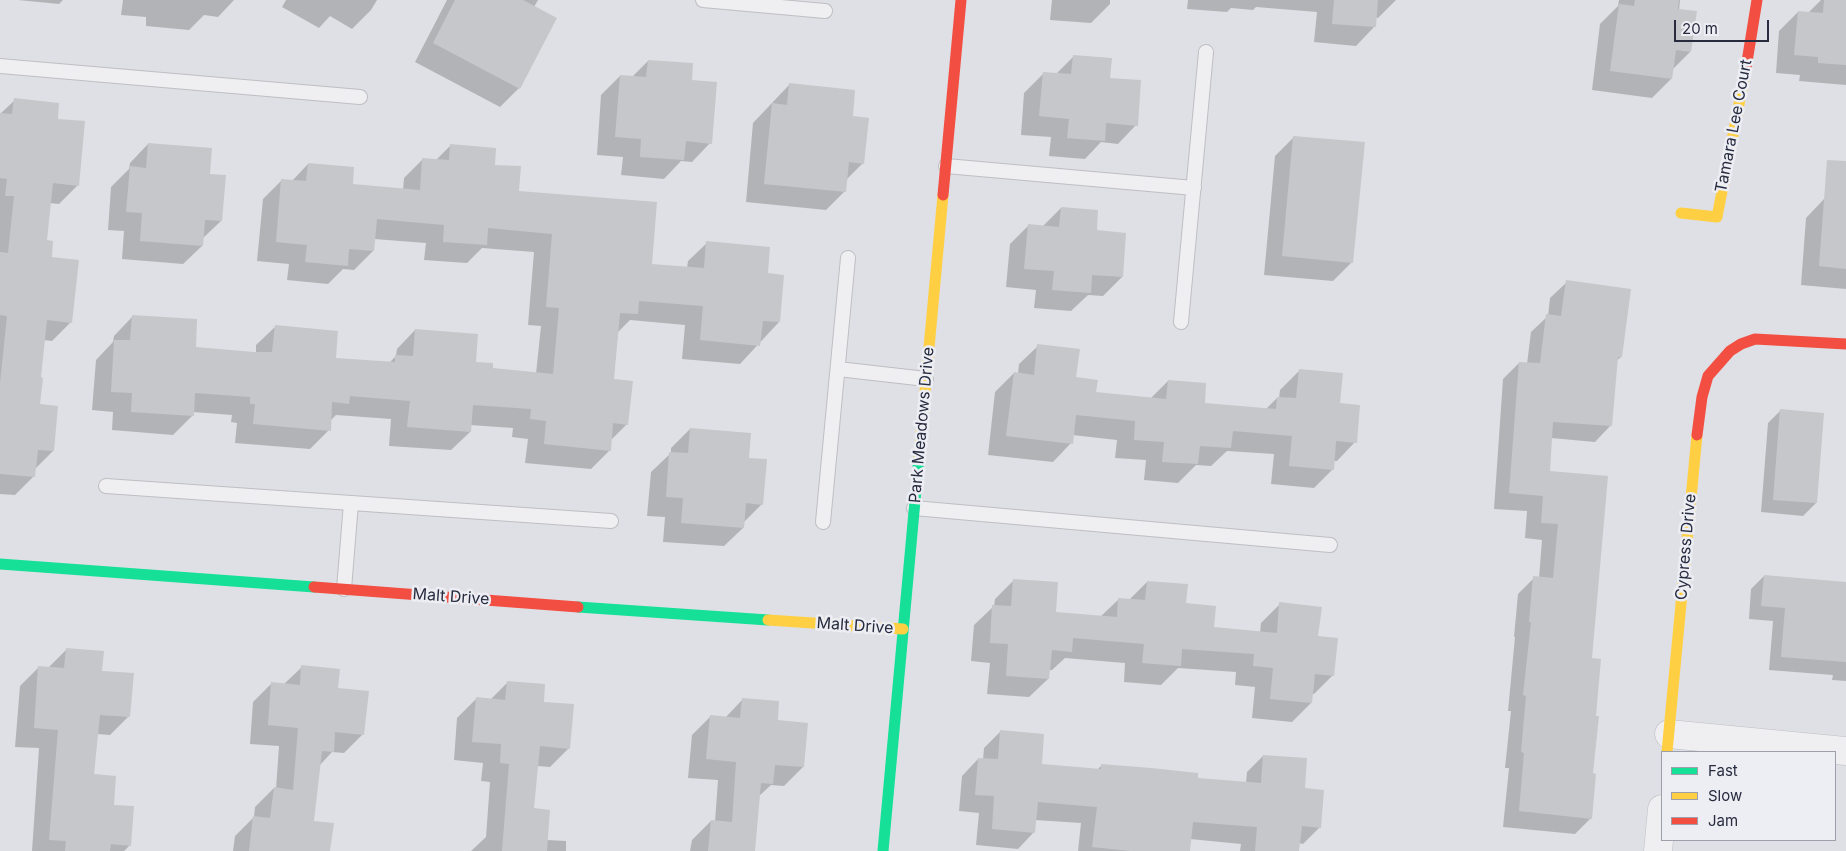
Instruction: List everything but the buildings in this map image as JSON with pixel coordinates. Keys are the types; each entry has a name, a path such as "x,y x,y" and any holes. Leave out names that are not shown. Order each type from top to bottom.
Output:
{"street":[{"name":"Park Meadows Drive","path":"883,851 961,0"},
{"name":"Tamara Lee Court","path":"1681,213 1716,217 1743,83 1757,0"},
{"name":"Cypress Drive","path":"1668,743 1694,465 1702,397 1708,376 1730,351 1755,339 1846,344"},
{"name":"Malt Drive","path":"0,564 903,629"},
{"path":"1668,743 1846,751"},
{"path":"1658,851 1661,820"}],"lane":[{"path":"702,0 776,3 825,11"},
{"path":"1181,322 1206,52"},
{"path":"0,66 360,97"},
{"path":"946,166 1194,188"},
{"path":"823,522 848,258"},
{"path":"838,369 926,378"},
{"path":"106,486 611,521"},
{"path":"344,589 351,503"},
{"path":"914,508 1330,545"}],"traffic: fast":[{"path":"883,851 919,457"},
{"path":"0,564 314,587"},
{"path":"578,607 768,620"}],"traffic: slow":[{"path":"1681,213 1717,217 1746,68"},
{"path":"919,457 943,195"},
{"path":"1667,751 1697,435"},
{"path":"768,620 903,629"}],"traffic: jam":[{"path":"943,195 961,0"},
{"path":"1746,68 1757,0"},
{"path":"1697,435 1702,397 1708,376 1730,351 1741,344 1755,339 1846,344"},
{"path":"314,587 578,607"}]}
